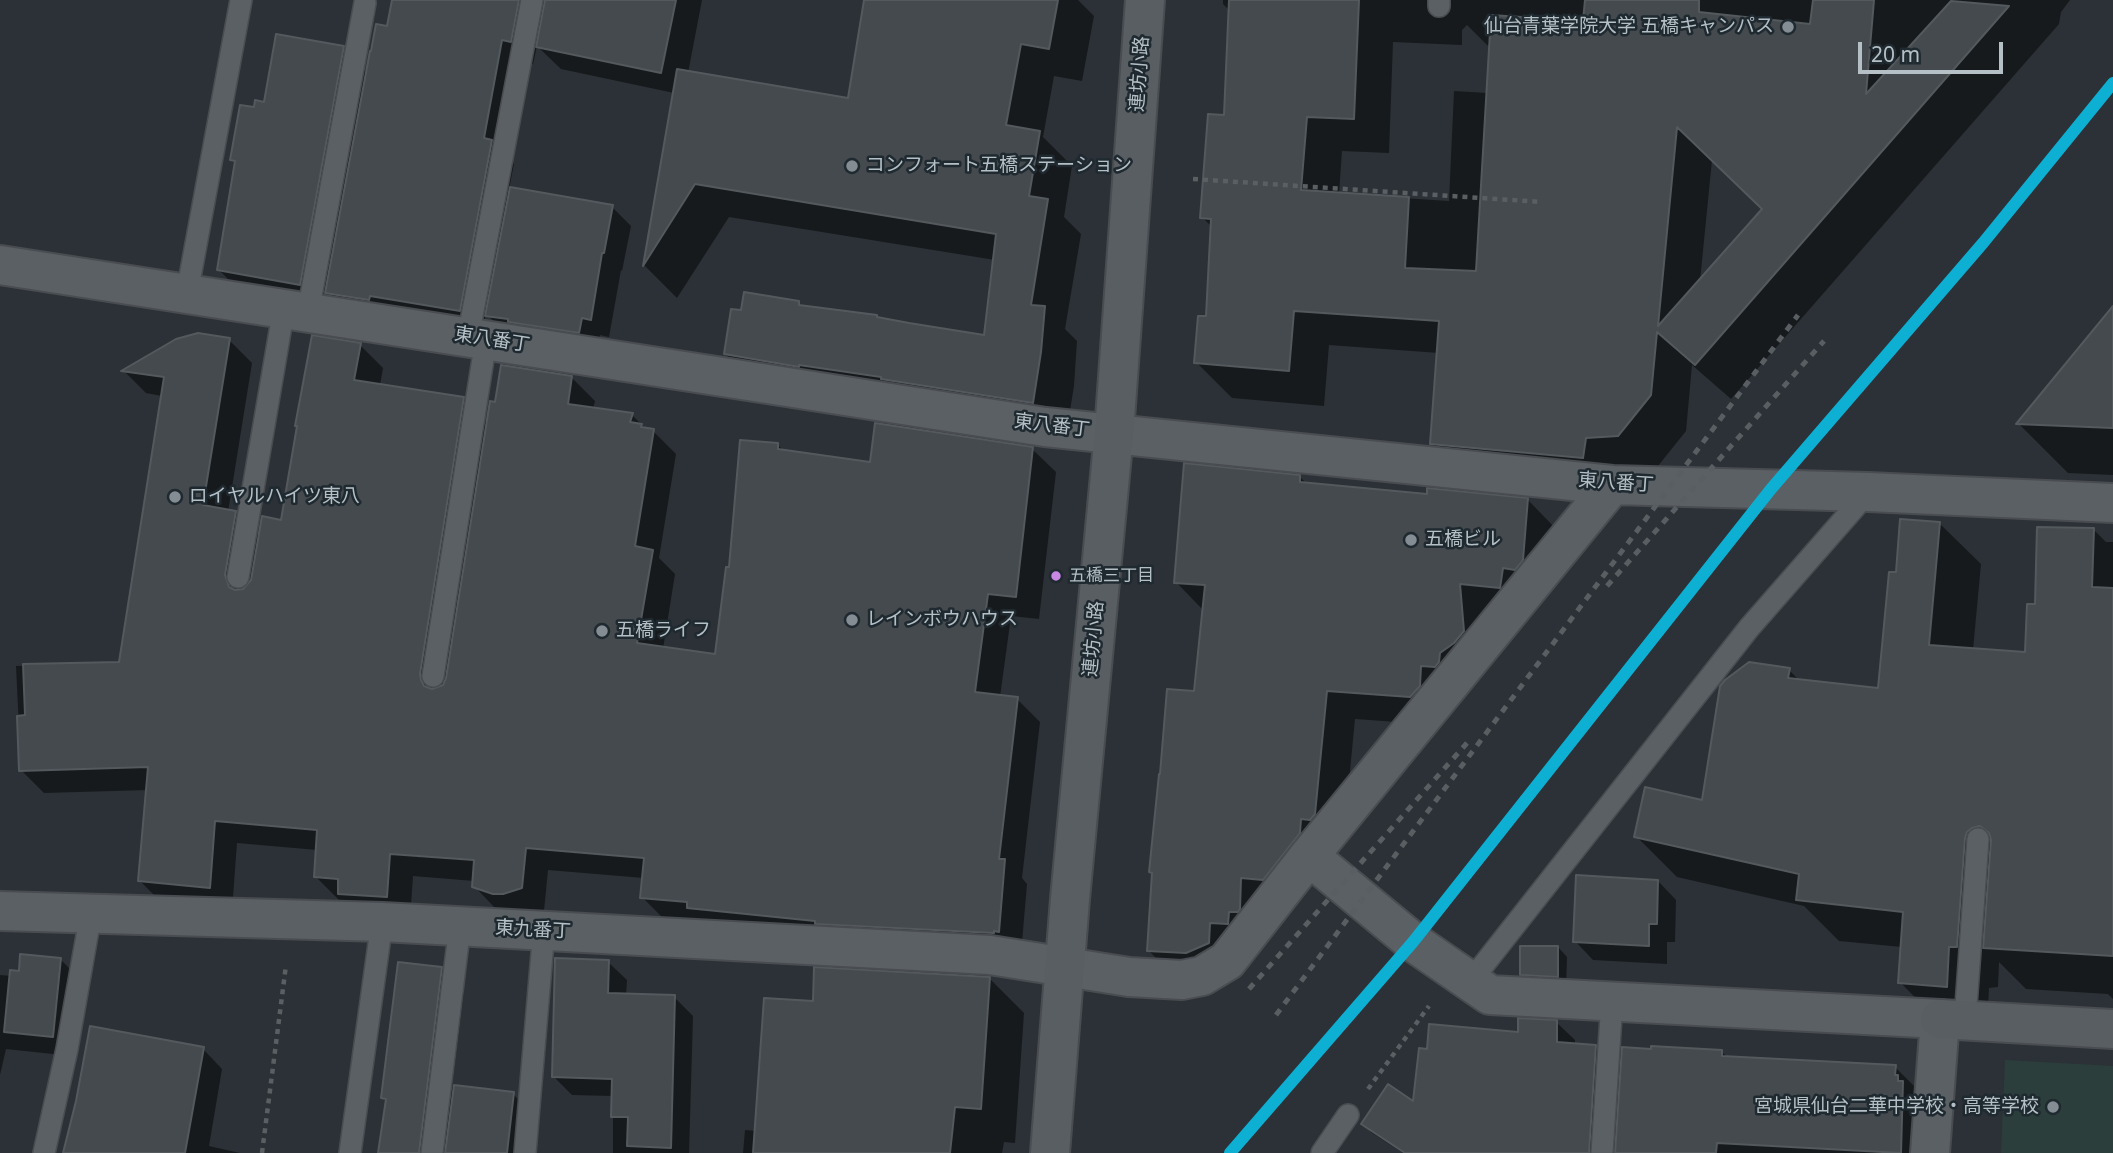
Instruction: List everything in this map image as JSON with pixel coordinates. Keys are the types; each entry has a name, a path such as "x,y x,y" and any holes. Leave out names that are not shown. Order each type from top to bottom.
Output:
{"street":[{"name":"連坊小路","path":"1050,1153 1070,899 1114,433 1145,0"},
{"name":"東八番丁","path":"0,265 1045,427 1612,485 1868,492 2113,503"},
{"name":"東九番丁","path":"0,911 382,922 544,930 990,956 1129,977 1182,980 1202,976 1227,961 1309,856 1612,485"},
{"path":"1309,856 1413,942 1490,995 2113,1029"},
{"path":"1930,1153 1952,1019"}],"lane":[{"path":"187,293 242,0"},
{"path":"433,676 477,338 532,0"},
{"path":"238,578 365,3"},
{"path":"1463,977 1749,628 1868,492"},
{"path":"1952,1019 1978,839"},
{"path":"44,1153 67,1049 91,913"},
{"path":"350,1153 382,922"},
{"path":"432,1153 460,926"},
{"path":"525,1153 544,930"},
{"path":"1602,1153 1612,1001"},
{"path":"1322,1153 1348,1115"}],"path":[{"path":"1193,179 1542,202"},
{"path":"262,1153 292,919"},
{"path":"1348,1115 1417,1021 1463,977"}],"green space":[{"name":"宮城県仙台二華中学校・高等学校","path":"2005,1060 2113,1066 2113,1153 2001,1153"}],"building":[{"path":"392,0 519,0 511,42 502,40 484,138 492,140 460,311 370,296 369,300 325,293 376,24 387,26"},
{"path":"545,0 676,0 661,73 536,47"},
{"path":"864,0 1058,0 1049,49 1021,44 1006,125 1040,131 1029,196 1048,199 1031,305 1045,306 1033,403 724,354 731,309 741,310 744,292 799,301 799,305 877,315 984,335 996,234 695,184 643,266 677,69 848,98"},
{"path":"1229,0 1359,0 1354,119 1307,117 1301,190 1409,197 1405,268 1476,271 1491,15 1583,21 1585,0 1699,0 1699,12 1810,24 1813,0 1874,0 1866,94 1951,1 2009,6 1695,365 1657,332 1651,395 1618,436 1586,438 1583,458 1430,444 1439,321 1294,311 1289,371 1194,363 1198,316 1206,316 1211,219 1200,218 1208,114 1224,115","holes":["1677,127 1762,209 1658,326"]},
{"path":"276,34 344,46 300,285 217,270 235,161 230,160 240,105 254,107 255,100 264,102"},
{"path":"510,187 613,205 591,320 582,318 579,333 485,316"},
{"path":"2113,306 2113,428 2016,424"},
{"path":"198,333 230,338 203,505 236,511 225,575 229,587 235,590 243,589 251,580 262,516 281,520 312,335 361,343 354,380 464,397 420,674 424,686 432,689 443,685 446,678 490,401 495,402 501,365 572,376 568,404 633,413 630,422 654,429 635,546 653,550 637,643 715,654 726,567 729,567 740,440 778,443 778,449 870,462 875,423 1033,447 1016,597 988,594 975,692 1018,697 999,859 1005,859 999,932 815,924 815,921 687,908 687,902 640,898 644,858 526,848 522,888 503,894 493,894 472,887 474,860 390,854 387,897 338,894 338,879 314,877 317,830 215,821 210,888 138,881 148,767 19,771 17,716 25,715 23,664 119,662 164,377 121,371 176,339"},
{"path":"1184,463 1300,475 1300,482 1427,494 1427,488 1528,498 1523,560 1515,570 1503,568 1500,588 1460,584 1464,631 1440,653 1435,667 1421,666 1420,686 1410,697 1327,691 1315,814 1310,820 1301,819 1300,833 1263,880 1241,878 1240,909 1238,912 1229,912 1228,924 1210,923 1209,943 1186,953 1147,951 1152,873 1149,872 1167,689 1194,691 1205,585 1174,583"},
{"path":"1900,519 1940,522 1929,645 2025,652 2027,604 2035,604 2037,527 2094,528 2092,587 2113,588 2113,956 1983,948 1991,840 1989,833 1980,826 1967,832 1965,838 1957,947 1949,947 1947,987 1898,983 1903,912 1796,900 1799,874 1634,837 1645,787 1702,800 1720,686 1749,662 1790,668 1788,678 1878,688 1889,572 1896,572"},
{"path":"1576,875 1658,880 1657,924 1649,924 1649,946 1573,942"},
{"path":"1520,946 1558,946 1558,977 1520,975"},
{"path":"20,954 61,958 53,1037 4,1032 10,970 19,971"},
{"path":"555,958 609,960 608,993 675,995 671,1148 627,1146 628,1117 611,1117 612,1079 552,1077"},
{"path":"398,962 442,967 419,1153 378,1153 386,1099 381,1098"},
{"path":"814,967 990,977 981,1109 955,1107 950,1153 753,1153 764,998 813,1001"},
{"path":"1518,1018 1557,1020 1557,1042 1596,1045 1589,1153 1405,1153 1361,1124 1388,1084 1413,1101 1419,1048 1427,1049 1429,1024 1518,1032"},
{"path":"90,1026 204,1047 185,1153 63,1153"},
{"path":"1651,1046 1722,1050 1722,1056 1896,1065 1895,1075 1898,1075 1898,1081 1903,1081 1901,1153 1717,1143 1716,1153 1615,1153 1622,1047 1651,1049"},
{"path":"454,1085 514,1092 507,1153 445,1153"}],"railway":[{"path":"1276,1015 1798,315"},
{"path":"1607,586 1824,341"},
{"path":"1249,989 1467,743"}],"transit line":[{"path":"1230,1153 1413,942 1771,489 1983,243 2113,83"}],"place":[{"name":"仙台青葉学院大学 五橋キャンパス","path":"1788,27"},
{"name":"コンフォート五橋ステーション","path":"852,166"},
{"name":"ロイヤルハイツ東八","path":"175,497"},
{"name":"五橋ビル","path":"1411,540"},
{"name":"五橋三丁目","path":"1056,576"},
{"name":"レインボウハウス","path":"852,620"},
{"name":"五橋ライフ","path":"602,631"},
{"name":"宮城県仙台二華中学校・高等学校","path":"2053,1107"}]}
